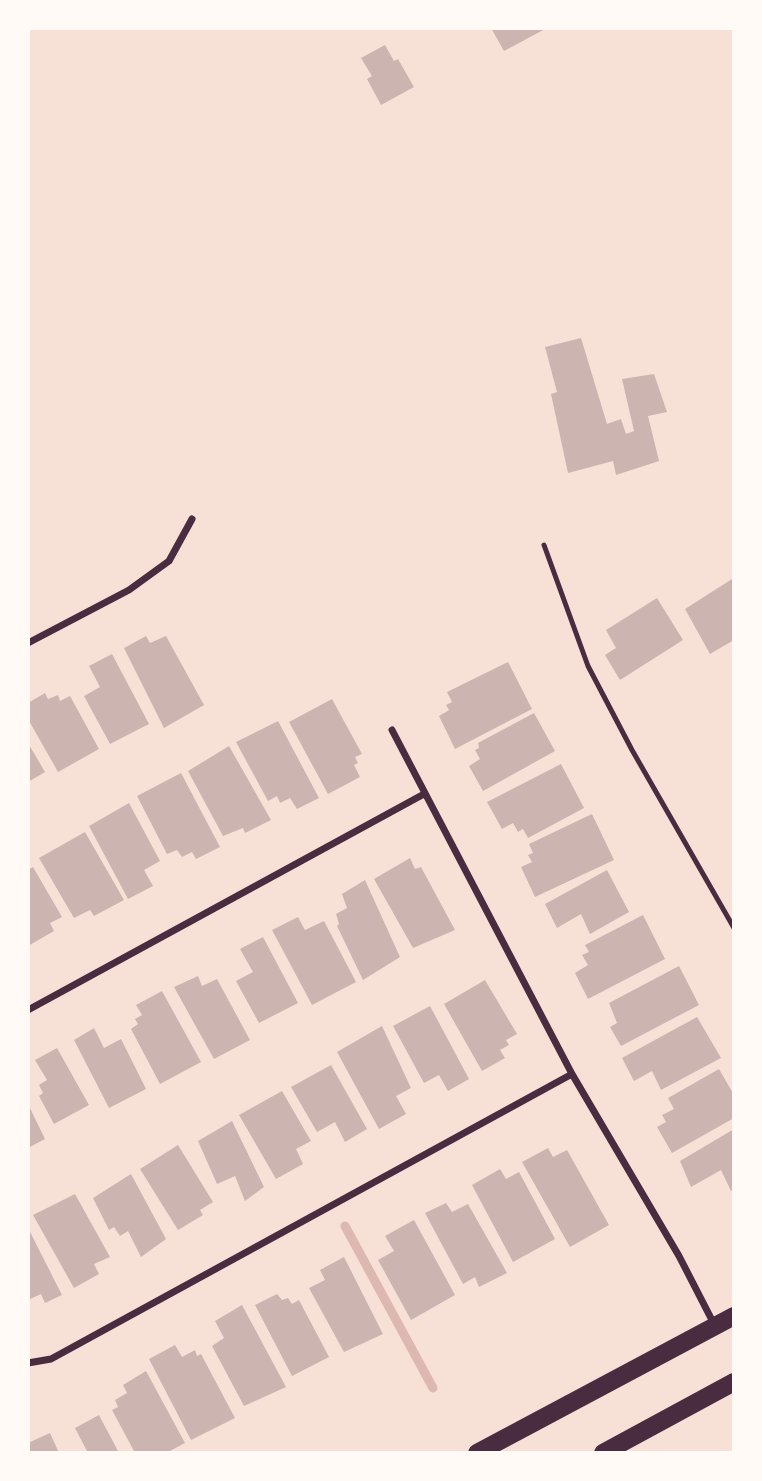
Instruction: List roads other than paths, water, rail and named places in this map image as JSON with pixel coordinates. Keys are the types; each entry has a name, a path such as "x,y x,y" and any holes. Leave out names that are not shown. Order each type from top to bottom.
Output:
{"main road":[{"path":"477,1453 734,1316"},
{"path":"603,1453 734,1382"}],"street":[{"path":"28,643 129,590 169,561 192,519"},
{"path":"392,730 572,1074 679,1256 715,1326"},
{"path":"28,1010 424,794"},
{"path":"28,1363 51,1359 572,1074"}],"lane":[{"path":"544,545 588,666 632,750 734,928"}],"waterway":[{"path":"345,1226 433,1388"}]}
